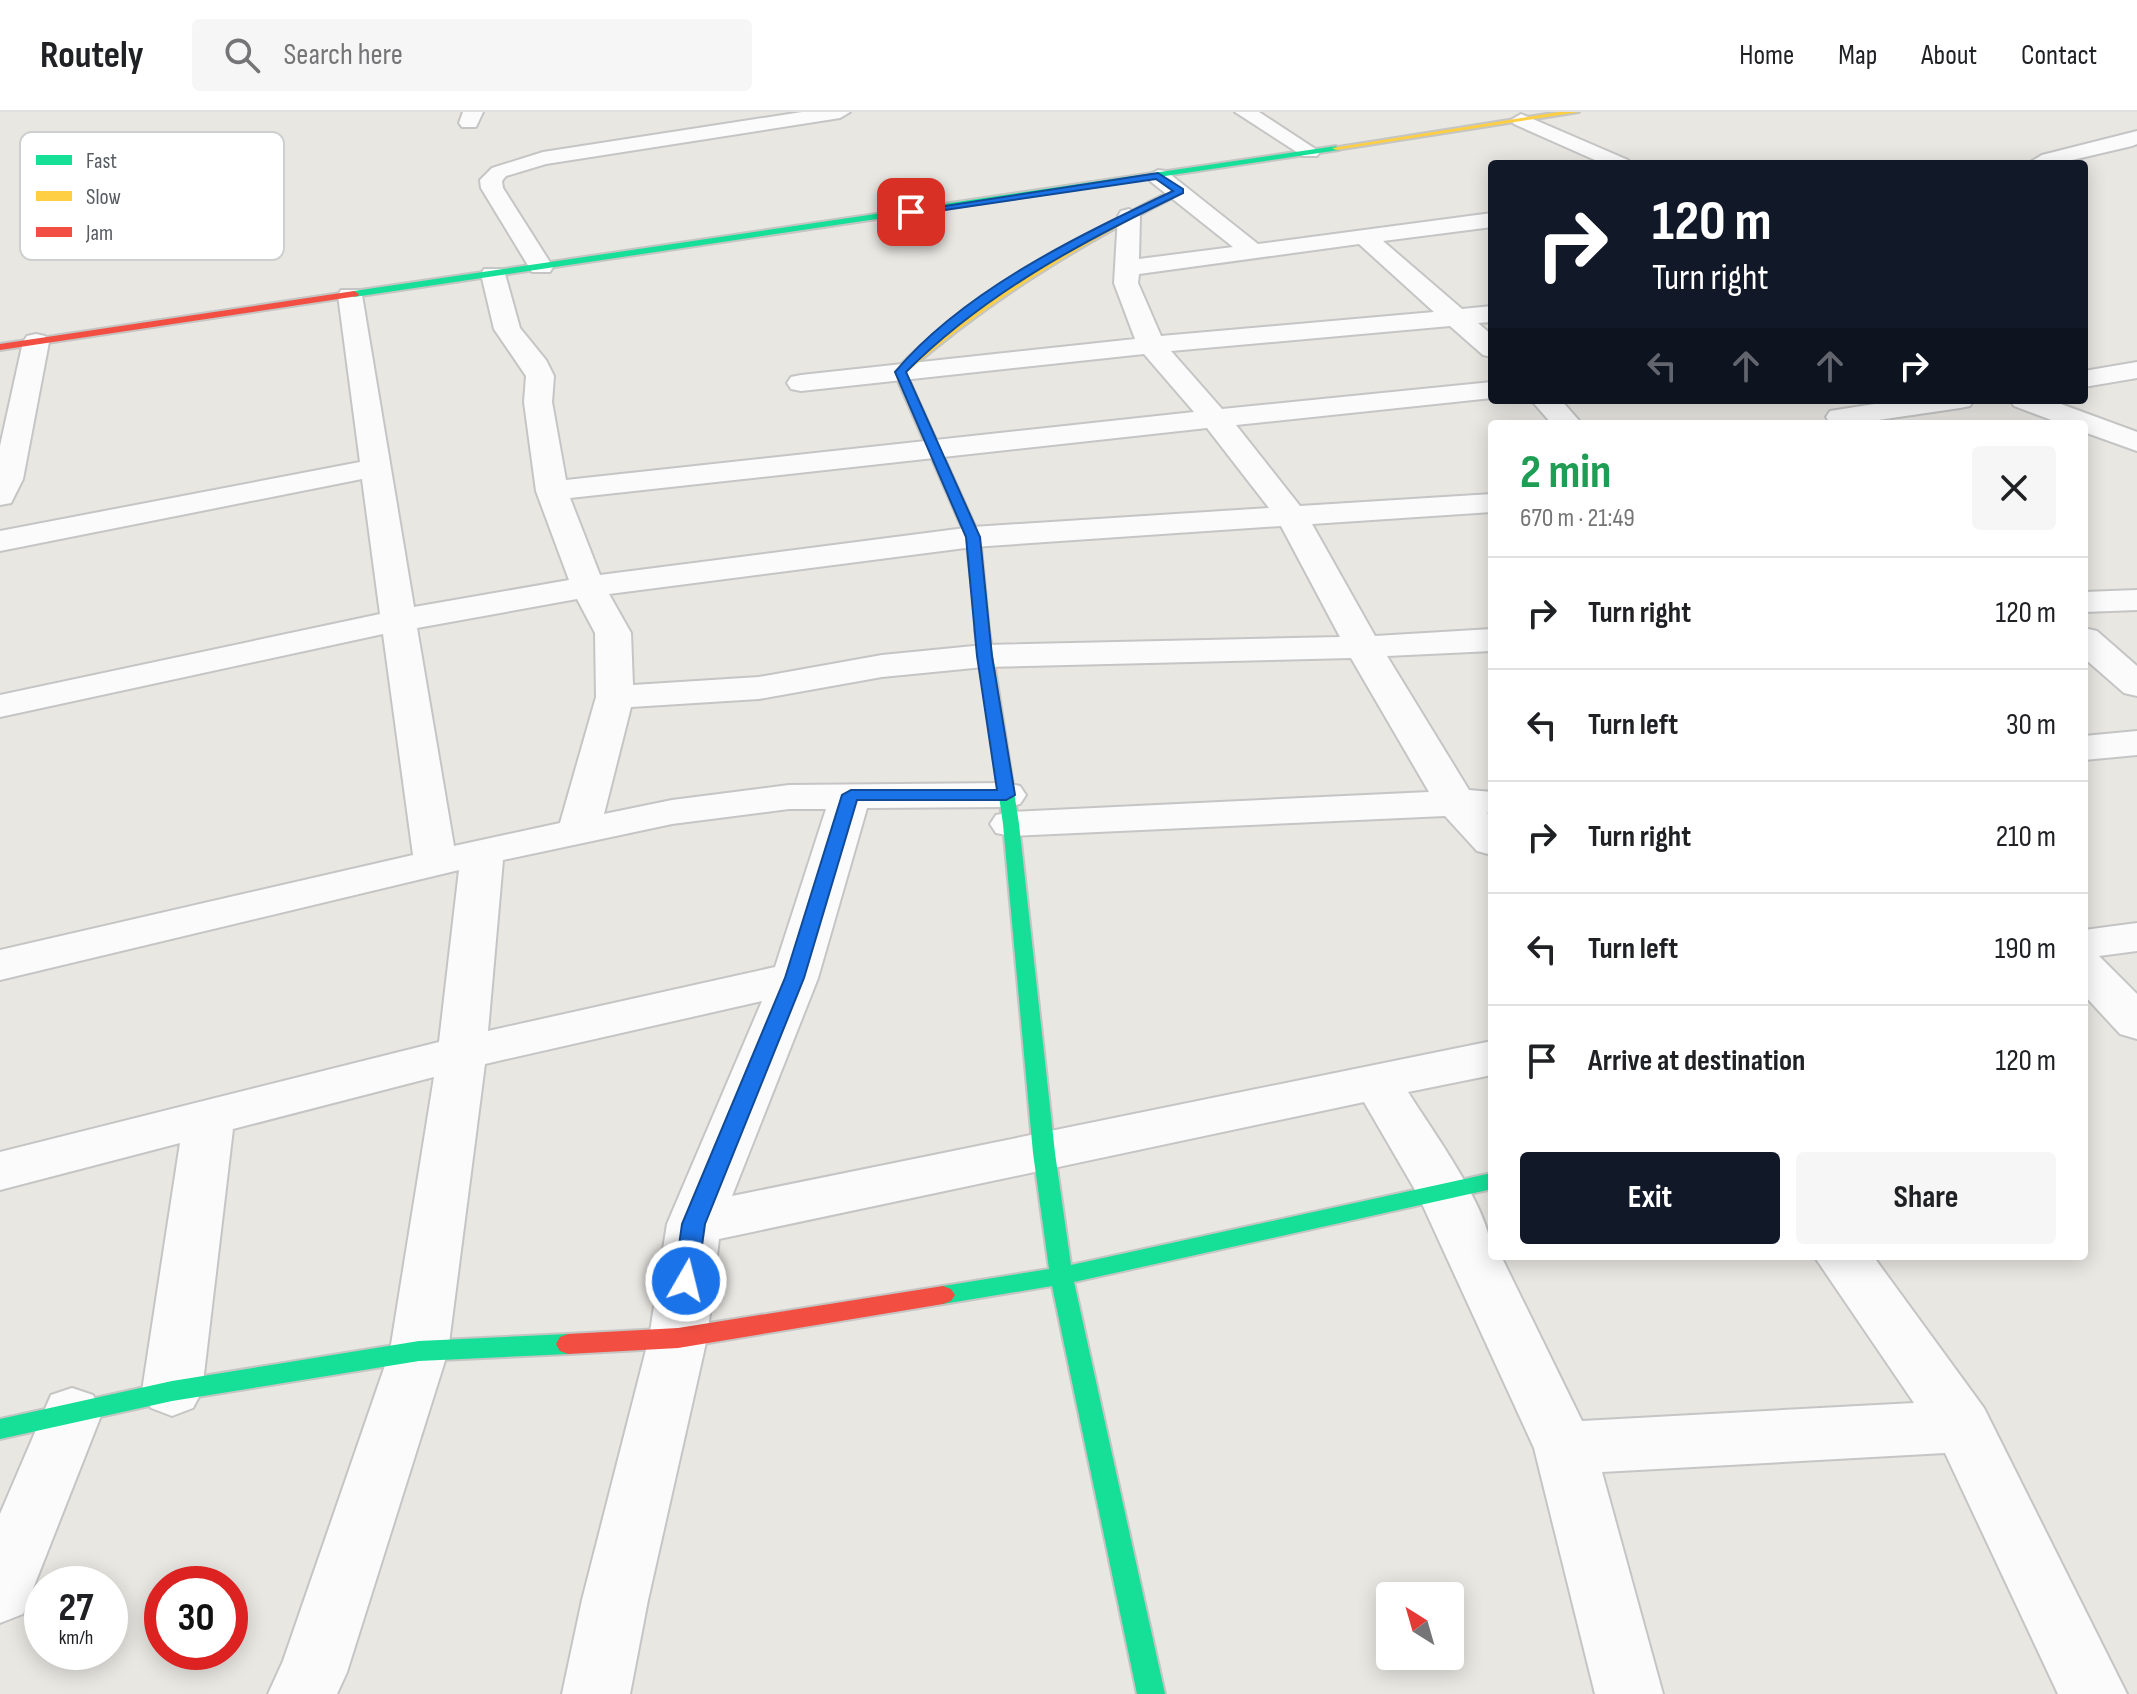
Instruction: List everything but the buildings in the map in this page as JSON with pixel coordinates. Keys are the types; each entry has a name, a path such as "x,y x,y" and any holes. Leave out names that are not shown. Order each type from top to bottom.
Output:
{"main road":[{"path":"0,347 1158,176 1510,118 1575,112"},
{"path":"1151,1694 1061,1276 1044,1153 1008,810 984,656 973,537 900,372 935,337 991,294 1055,255 1179,191"},
{"path":"0,1429 172,1391 419,1351 678,1338 1061,1276 1468,1187"}],"street":[{"path":"743,127 776,112"},
{"path":"541,267 492,188 491,180 499,172 543,158 840,112"},
{"path":"1245,112 1310,152"},
{"path":"1510,118 1611,160"},
{"path":"2048,160 2108,147 2137,137"},
{"path":"1158,176 1254,252"},
{"path":"1129,216 1126,283 1151,345 1216,420 1291,515 1363,647 1475,803 1488,833"},
{"path":"1126,268 1488,221"},
{"path":"1365,238 1488,345"},
{"path":"493,274 507,329 536,366 540,376 538,402 552,491 588,587 613,633 615,697 579,830"},
{"path":"302,1694 313,1672 419,1351 462,1053 458,857 396,621 350,295"},
{"path":"801,383 1151,345 1488,314"},
{"path":"0,496 8,479 36,342"},
{"path":"2088,378 2137,370"},
{"path":"552,491 931,445 1216,420 1488,390"},
{"path":"1549,404 1564,420"},
{"path":"1836,414 1925,404"},
{"path":"2035,404 2078,420"},
{"path":"2088,424 2137,442"},
{"path":"0,541 374,468"},
{"path":"0,706 396,621 588,587 973,537 1488,503"},
{"path":"2088,602 2137,600"},
{"path":"615,697 759,688 882,666 984,656 1363,647 1488,640"},
{"path":"2088,642 2137,685"},
{"path":"2088,748 2137,743"},
{"path":"0,965 579,830 726,804 851,795 1008,810 1475,803"},
{"path":"596,1694 615,1600 678,1338 694,1224 795,978 851,795"},
{"path":"2088,943 2137,937"},
{"path":"2088,971 2137,1023"},
{"path":"0,1171 462,1053 795,978"},
{"path":"694,1224 1488,1059"},
{"path":"1377,1082 1468,1187 1488,1241"},
{"path":"172,1391 209,1119"},
{"path":"1495,1260 1565,1448 1629,1694"},
{"path":"1845,1260 1963,1426 2093,1694"},
{"path":"0,1593 72,1413"},
{"path":"1565,1448 1963,1426"}],"traffic: fast":[{"path":"354,294 1336,148"},
{"path":"982,630 1011,824 1044,1153 1061,1276 1151,1694"},
{"path":"943,1295 1061,1276 1488,1182"},
{"path":"0,1429 172,1391 419,1351 568,1344"}],"traffic: slow":[{"path":"1336,148 1575,112"},
{"path":"982,630 973,537 900,372 964,318 1033,271 1179,191"}],"traffic: jam":[{"path":"0,347 354,294"},
{"path":"568,1344 678,1338 943,1295"}],"route":[{"path":"686,1281 694,1224 795,978 851,795 1006,795 984,656 973,537 900,372 935,337 991,294 1109,225 1179,191 1158,176 911,212"}]}
